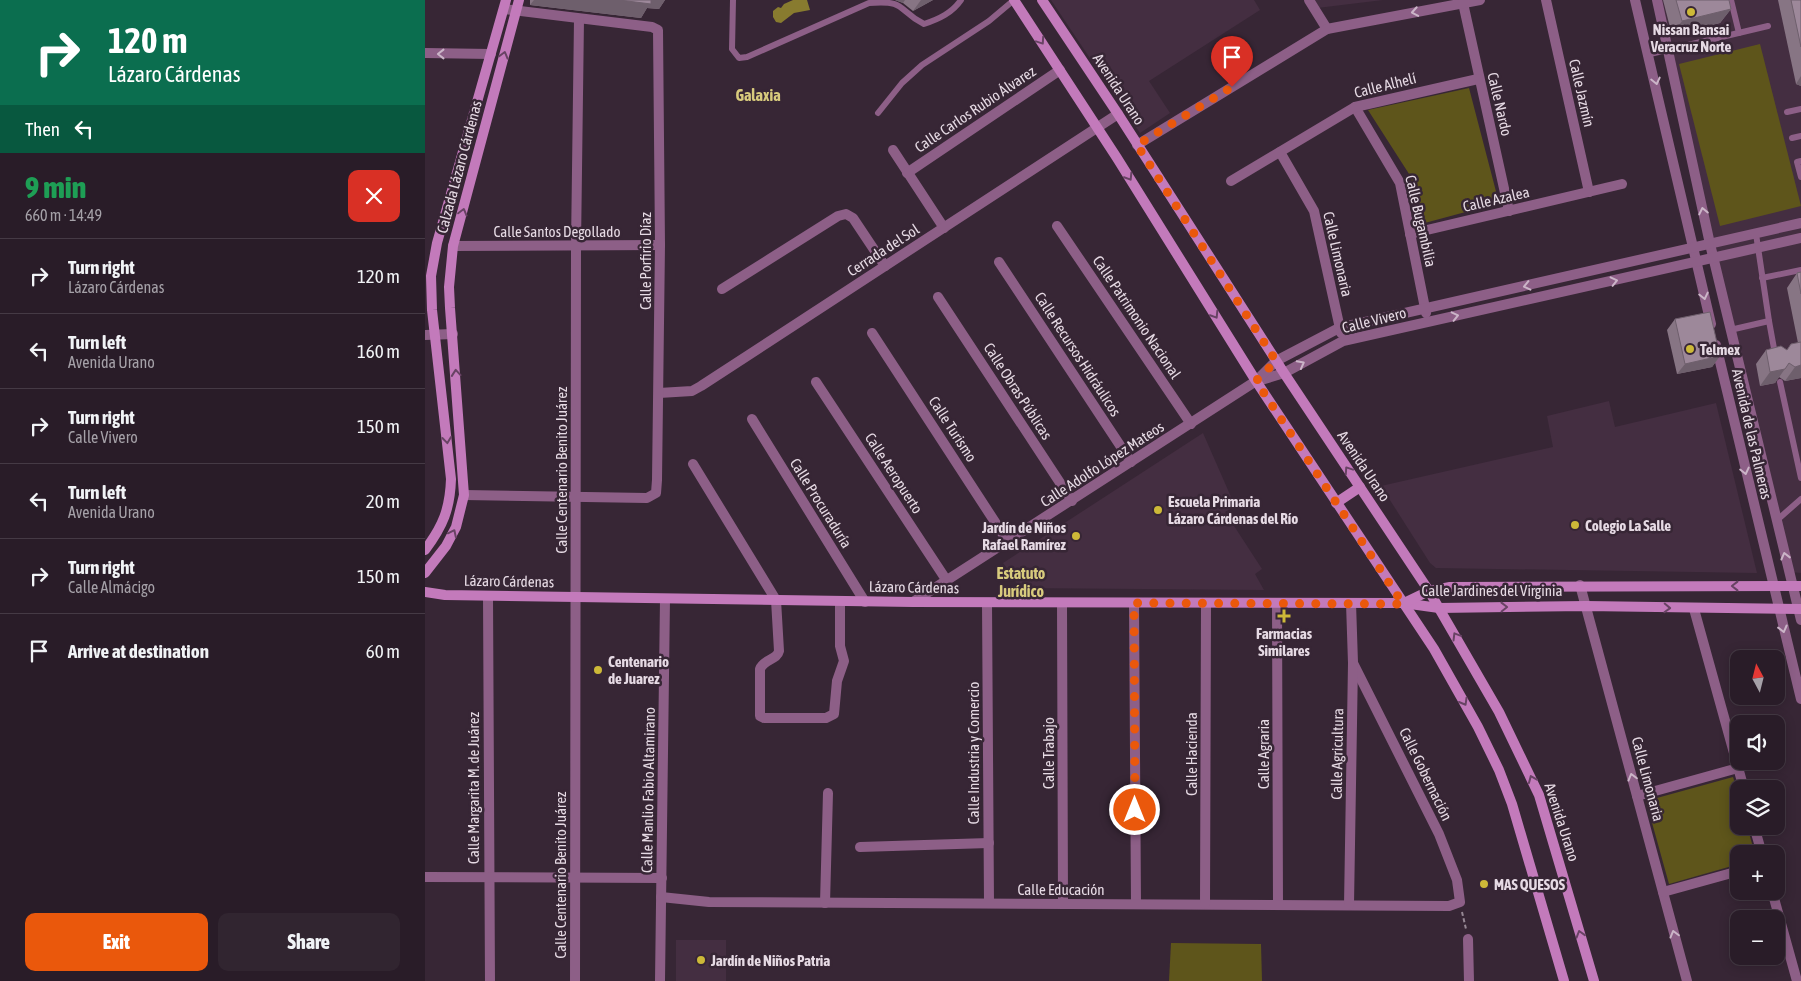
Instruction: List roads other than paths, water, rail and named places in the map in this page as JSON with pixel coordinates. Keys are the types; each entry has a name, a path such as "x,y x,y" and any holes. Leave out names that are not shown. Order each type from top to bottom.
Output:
{"street":[{"name":"Calzada Lázaro Cárdenas","path":"425,573 446,546 456,527 464,495 449,287 453,246 519,0"},
{"path":"1014,0 1097,127 1256,381 1434,649 1478,727 1499,770 1512,804 1565,981"},
{"name":"Avenida Urano","path":"1042,0 1118,114 1276,361 1429,591 1499,712 1539,795 1594,981"},
{"path":"1309,0 1327,29"},
{"path":"1137,145 1327,29 1480,0"},
{"name":"Calle Jazmín","path":"1546,0 1589,192"},
{"name":"Avenida de las Palmeras","path":"1635,0 1778,609 1801,699"},
{"name":"Avenida de las Palmeras","path":"1657,0 1713,258 1776,520 1797,586 1801,620"},
{"name":"Calle Nardo","path":"1463,4 1509,211"},
{"name":"Calzada Lázaro Cárdenas","path":"425,550 444,518 450,502 451,479 430,335 431,276 437,243 505,5"},
{"path":"505,5 516,12 579,19"},
{"name":"Calle Porfirio Díaz","path":"576,498 647,498 656,493 660,245 658,30 652,27 579,19"},
{"name":"Calle Centenario Benito Juárez","path":"575,981 576,245 579,19"},
{"path":"425,54 491,54"},
{"name":"Calle Carlos Rubio Álvarez","path":"907,172 1060,70"},
{"name":"Calle Alhelí","path":"1231,181 1355,106 1479,79"},
{"name":"Calle Bugambilia","path":"1355,106 1399,183 1428,322"},
{"name":"Cerrada del Sol","path":"659,393 692,391 701,386 1118,114"},
{"path":"893,150 944,228"},
{"name":"Calle Limonaria","path":"1279,152 1314,211 1343,341"},
{"name":"Calle Azalea","path":"1410,234 1622,184"},
{"path":"722,289 838,216 846,214 853,218 885,266"},
{"name":"Calle Vivero","path":"1256,381 1276,361 1339,328 1801,223"},
{"name":"Calle Patrimonio Nacional","path":"1057,226 1191,424"},
{"name":"Calle Vivero","path":"1256,381 1284,373 1343,341 1801,238"},
{"name":"Calle Santos Degollado","path":"453,246 660,245"},
{"name":"Calle Recursos Hidráulicos","path":"999,262 1131,462"},
{"path":"1558,279 1561,292"},
{"path":"1505,291 1508,304"},
{"name":"Calle Obras Públicas","path":"939,298 1072,502"},
{"path":"430,335 453,334"},
{"name":"Calle Turismo","path":"872,334 1008,542"},
{"name":"Calle Adolfo López Mateos","path":"913,602 1072,502 1256,381"},
{"name":"Calle Aeropuerto","path":"816,382 947,581"},
{"name":"Calle Procuraduría","path":"752,419 865,602"},
{"path":"1738,439 1756,434"},
{"path":"693,464 776,600 779,651 776,657 763,664 760,669 759,713 764,718 825,718 835,714 837,706 837,681 844,661 840,646 840,601"},
{"path":"1336,503 1360,487"},
{"path":"464,495 576,498"},
{"name":"Calle Limonaria","path":"1580,585 1687,981"},
{"name":"Calle Jardines del Virginia","path":"1403,604 1429,591 1450,587 1580,585 1797,586"},
{"name":"Lázaro Cárdenas","path":"425,592 445,595 489,596 865,602 1403,604"},
{"name":"Calle Margarita M. de Juárez","path":"489,596 488,878 490,981"},
{"name":"Calle Manlio Fabio Altamirano","path":"660,981 665,598"},
{"name":"Calle Industria y Comercio","path":"987,603 989,903"},
{"name":"Calle Trabajo","path":"1062,603 1063,904"},
{"path":"1134,603 1136,904"},
{"name":"Calle Hacienda","path":"1205,904 1206,603"},
{"name":"Calle Agraria","path":"1277,603 1278,905"},
{"name":"Calle Agricultura","path":"1349,904 1353,663 1351,603"},
{"name":"Calle Jardines del Virginia","path":"1403,604 1439,608 1586,606 1800,609"},
{"path":"1694,609 1730,739"},
{"name":"Calle Gobernación","path":"1353,663 1439,834 1457,880 1461,902"},
{"path":"1637,796 1731,770"},
{"path":"825,902 828,793"},
{"path":"860,848 989,843"},
{"path":"1663,892 1730,873"},
{"path":"425,877 662,878"},
{"name":"Calle Educación","path":"661,897 709,902 1449,906 1461,902"},
{"path":"1774,900 1797,981"},
{"path":"1468,939 1469,981"}],"lane":[{"path":"733,0 732,50 739,58 747,57 870,1 889,0 899,4 915,19 925,24 938,20 956,7 961,0"},
{"path":"878,113 901,83 922,65 989,21 1014,0"},
{"path":"1731,0 1739,33"},
{"path":"1649,54 1769,26"},
{"path":"1787,112 1801,109"},
{"path":"1793,138 1801,136"},
{"path":"1799,162 1801,177"},
{"path":"1756,234 1776,360"},
{"path":"1763,278 1801,270"},
{"path":"1730,330 1769,321"},
{"path":"1780,382 1801,478"},
{"path":"1776,520 1801,499"}],"place":[{"name":"Nissan Bansai Veracruz Norte","path":"1691,12"},
{"name":"Telmex","path":"1690,349"},
{"name":"Escuela Primaria Lázaro Cárdenas del Río","path":"1158,510"},
{"name":"Colegio La Salle","path":"1575,525"},
{"name":"Jardín de Niños Rafael Ramírez","path":"1076,536"},
{"name":"Farmacias Similares","path":"1284,616"},
{"name":"Centenario de Juarez","path":"598,670"},
{"name":"MAS QUESOS","path":"1484,884"},
{"name":"Jardín de Niños Patria","path":"701,960"}],"district":[{"name":"Galaxia","path":"758,95"},
{"name":"Estatuto Jurídico","path":"1021,582"}]}
